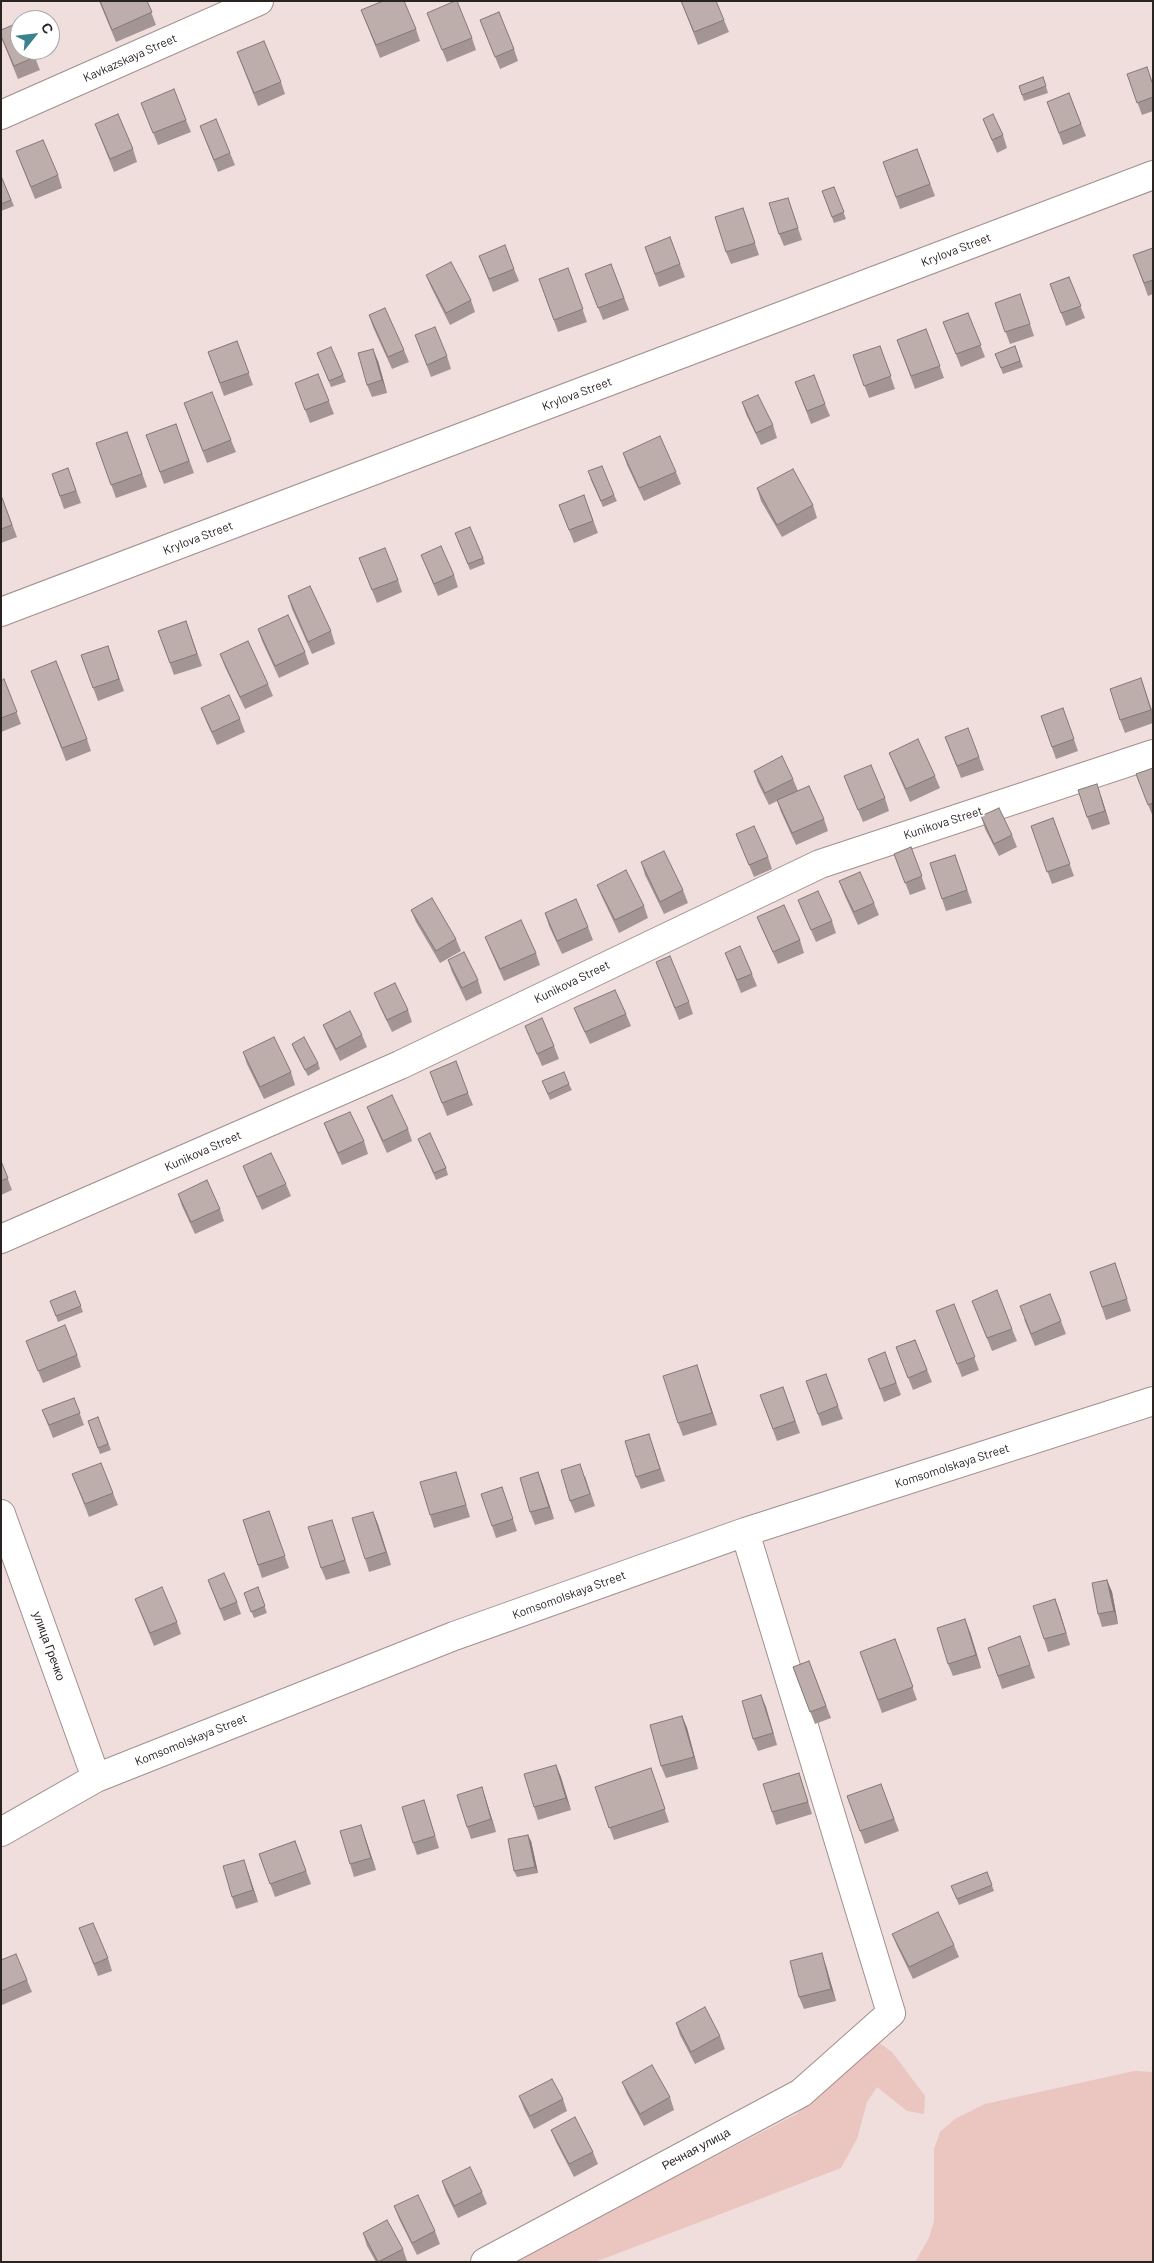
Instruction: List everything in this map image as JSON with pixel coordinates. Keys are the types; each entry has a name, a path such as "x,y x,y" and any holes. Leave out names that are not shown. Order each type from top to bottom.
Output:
{"street":[{"name":"Kavkazskaya Street","path":"1,115 259,1"},
{"name":"Krylova Street","path":"1,612 1153,175"},
{"name":"Kunikova Street","path":"1,1239 400,1065 820,864 1153,754"},
{"name":"Komsomolskaya Street","path":"1,1832 96,1778 454,1636 745,1532 1153,1401"},
{"name":"улица Гречко","path":"1,1514 96,1778"},
{"name":"Речная улица","path":"485,2262 802,2093 891,2013 745,1532"}],"shaded area":[{"path":"878,2042 892,2052 925,2096 924,2114 907,2111 877,2087 867,2102 857,2139 841,2168 595,2262 511,2262 795,2115"},
{"path":"1134,2071 1153,2072 1153,2262 915,2262 929,2238 934,2221 934,2149 940,2132 955,2119 985,2104"}],"building":[{"path":"100,1 147,1 152,12 112,30"},
{"path":"383,1 404,1 416,29 376,45 361,10"},
{"path":"457,1 472,38 442,50 427,13"},
{"path":"681,1 716,1 724,20 694,32"},
{"path":"499,12 514,49 495,57 480,20"},
{"path":"10,26 10,57 1,36 1,30"},
{"path":"264,41 281,82 254,93 237,52"},
{"path":"11,60 28,60 14,66"},
{"path":"1147,67 1153,85 1153,97 1137,103 1127,74"},
{"path":"1043,77 1046,86 1022,95 1019,86"},
{"path":"174,89 186,120 153,133 141,103"},
{"path":"1069,93 1081,124 1059,133 1047,102"},
{"path":"118,114 133,149 110,159 95,124"},
{"path":"993,114 1003,135 992,140 983,119"},
{"path":"216,119 230,153 214,160 200,126"},
{"path":"43,140 58,175 31,187 16,151"},
{"path":"917,149 930,184 896,197 883,162"},
{"path":"1,176 11,200 1,204"},
{"path":"834,187 844,212 832,217 822,191"},
{"path":"788,198 798,228 779,234 769,203"},
{"path":"743,208 755,243 726,252 715,217"},
{"path":"670,237 680,264 655,274 645,247"},
{"path":"505,245 514,269 489,279 479,256"},
{"path":"1153,248 1153,280 1144,283 1133,255"},
{"path":"451,262 471,300 446,313 426,275"},
{"path":"611,264 624,298 598,308 585,274"},
{"path":"568,268 583,309 554,320 539,279"},
{"path":"1069,277 1081,306 1061,313 1050,284"},
{"path":"1020,294 1030,324 1005,332 995,303"},
{"path":"385,308 404,350 388,357 369,315"},
{"path":"968,313 981,345 956,354 943,322"},
{"path":"435,327 447,356 427,365 415,335"},
{"path":"926,329 940,366 911,376 897,340"},
{"path":"237,341 249,373 220,383 208,352"},
{"path":"880,346 891,376 864,386 853,355"},
{"path":"1015,346 1020,361 1001,368 995,354"},
{"path":"331,347 343,375 329,381 317,353"},
{"path":"373,349 382,380 367,385 358,353"},
{"path":"318,374 329,401 305,410 295,383"},
{"path":"814,375 825,404 807,411 795,382"},
{"path":"212,392 231,440 203,451 184,403"},
{"path":"758,395 773,425 756,433 742,402"},
{"path":"176,424 189,461 160,472 146,435"},
{"path":"127,432 142,474 111,485 96,443"},
{"path":"660,436 676,472 639,488 623,453"},
{"path":"602,466 614,495 601,501 588,471"},
{"path":"68,468 76,491 60,496 52,474"},
{"path":"793,469 813,505 777,525 757,488"},
{"path":"1,495 12,525 1,529"},
{"path":"584,495 593,521 569,530 559,505"},
{"path":"470,527 483,558 468,564 455,533"},
{"path":"441,546 454,575 434,584 421,555"},
{"path":"385,548 398,580 372,590 359,558"},
{"path":"310,586 331,631 308,642 288,596"},
{"path":"288,615 305,652 275,666 258,629"},
{"path":"186,621 197,654 170,663 158,631"},
{"path":"248,641 268,684 240,697 220,654"},
{"path":"108,646 119,679 93,688 81,655"},
{"path":"56,661 87,739 62,748 31,671"},
{"path":"1141,678 1151,710 1120,720 1110,689"},
{"path":"4,679 17,712 1,718 1,681"},
{"path":"229,695 240,719 212,732 201,708"},
{"path":"1063,708 1074,739 1052,747 1041,716"},
{"path":"968,728 979,757 957,766 945,737"},
{"path":"918,739 935,776 906,789 889,753"},
{"path":"782,756 793,779 765,793 754,771"},
{"path":"871,765 885,798 858,810 844,776"},
{"path":"1153,768 1153,803 1148,805 1136,774"},
{"path":"1097,784 1105,811 1087,817 1078,790"},
{"path":"809,786 824,819 792,833 777,800"},
{"path":"999,808 1012,835 994,844 981,816"},
{"path":"1053,818 1070,864 1047,872 1031,826"},
{"path":"754,826 768,857 749,865 736,834"},
{"path":"911,847 922,876 905,883 894,854"},
{"path":"664,851 683,890 660,902 641,862"},
{"path":"955,855 967,890 942,899 930,863"},
{"path":"626,870 644,906 615,920 597,885"},
{"path":"860,872 874,903 854,912 839,881"},
{"path":"818,891 832,921 811,930 798,900"},
{"path":"432,898 456,939 436,951 411,910"},
{"path":"576,899 588,927 557,941 545,913"},
{"path":"784,905 800,940 773,952 757,917"},
{"path":"521,920 536,953 500,969 485,937"},
{"path":"740,946 752,974 737,980 725,953"},
{"path":"464,952 478,980 462,988 448,960"},
{"path":"670,956 689,1002 675,1008 656,962"},
{"path":"395,983 408,1010 387,1020 374,993"},
{"path":"615,990 626,1014 585,1032 574,1008"},
{"path":"350,1011 362,1035 336,1049 323,1025"},
{"path":"542,1018 554,1046 537,1054 525,1026"},
{"path":"274,1037 291,1072 260,1087 243,1052"},
{"path":"304,1037 318,1063 305,1070 292,1044"},
{"path":"456,1061 468,1093 442,1103 430,1072"},
{"path":"564,1072 569,1084 548,1094 542,1081"},
{"path":"392,1095 408,1129 383,1141 367,1107"},
{"path":"350,1112 364,1141 338,1153 324,1123"},
{"path":"430,1133 446,1168 434,1173 418,1139"},
{"path":"271,1153 286,1184 257,1197 243,1166"},
{"path":"1,1161 8,1178 1,1181"},
{"path":"207,1180 220,1209 191,1222 178,1194"},
{"path":"1115,1263 1127,1299 1102,1307 1090,1272"},
{"path":"997,1290 1012,1329 987,1338 972,1301"},
{"path":"75,1291 81,1306 56,1316 50,1301"},
{"path":"1050,1294 1061,1321 1031,1334 1020,1306"},
{"path":"954,1304 975,1357 957,1364 936,1311"},
{"path":"65,1325 77,1355 38,1371 26,1341"},
{"path":"915,1340 927,1370 908,1378 896,1347"},
{"path":"885,1352 896,1383 880,1389 868,1359"},
{"path":"697,1365 712,1413 678,1423 663,1376"},
{"path":"826,1374 838,1406 818,1414 806,1381"},
{"path":"783,1387 795,1421 773,1429 760,1395"},
{"path":"74,1398 80,1413 49,1425 42,1410"},
{"path":"98,1417 108,1444 98,1448 88,1421"},
{"path":"649,1434 660,1469 636,1477 625,1441"},
{"path":"101,1463 113,1493 85,1504 72,1474"},
{"path":"580,1464 590,1494 570,1501 561,1470"},
{"path":"456,1472 466,1505 430,1515 420,1482"},
{"path":"538,1472 549,1507 530,1512 520,1478"},
{"path":"502,1487 513,1519 492,1526 481,1494"},
{"path":"269,1511 285,1556 258,1565 243,1520"},
{"path":"373,1512 386,1552 365,1559 352,1518"},
{"path":"332,1520 345,1560 321,1568 308,1527"},
{"path":"224,1573 237,1602 220,1609 208,1580"},
{"path":"1107,1580 1114,1611 1098,1614 1092,1583"},
{"path":"162,1587 177,1622 150,1633 135,1599"},
{"path":"258,1587 265,1606 251,1612 244,1593"},
{"path":"1055,1599 1066,1633 1044,1639 1033,1606"},
{"path":"965,1619 976,1655 948,1664 937,1628"},
{"path":"1020,1636 1030,1665 998,1676 988,1648"},
{"path":"895,1639 913,1687 878,1700 860,1652"},
{"path":"809,1661 826,1706 810,1712 793,1667"},
{"path":"761,1695 773,1733 753,1739 742,1701"},
{"path":"682,1716 694,1757 661,1766 650,1725"},
{"path":"556,1765 566,1798 534,1807 524,1774"},
{"path":"651,1768 665,1809 609,1828 595,1787"},
{"path":"799,1773 808,1802 772,1812 763,1784"},
{"path":"881,1784 894,1819 860,1831 847,1796"},
{"path":"482,1787 491,1819 467,1827 457,1795"},
{"path":"424,1800 435,1836 413,1843 402,1807"},
{"path":"361,1825 371,1858 350,1864 340,1831"},
{"path":"528,1835 535,1867 514,1871 508,1839"},
{"path":"295,1841 306,1871 270,1884 259,1854"},
{"path":"244,1860 253,1890 232,1897 223,1866"},
{"path":"987,1872 992,1885 957,1899 951,1886"},
{"path":"938,1912 954,1945 909,1967 892,1934"},
{"path":"93,1923 108,1958 94,1964 79,1928"},
{"path":"822,1953 831,1989 799,1997 790,1961"},
{"path":"16,1954 27,1980 1,1991 1,1960"},
{"path":"705,2007 720,2036 691,2052 676,2023"},
{"path":"652,2065 670,2097 640,2114 622,2082"},
{"path":"552,2079 563,2099 530,2116 519,2096"},
{"path":"575,2117 593,2152 569,2164 551,2130"},
{"path":"470,2167 482,2192 454,2206 442,2181"},
{"path":"418,2195 435,2231 412,2243 394,2206"},
{"path":"387,2220 403,2249 378,2262 363,2233"}]}
